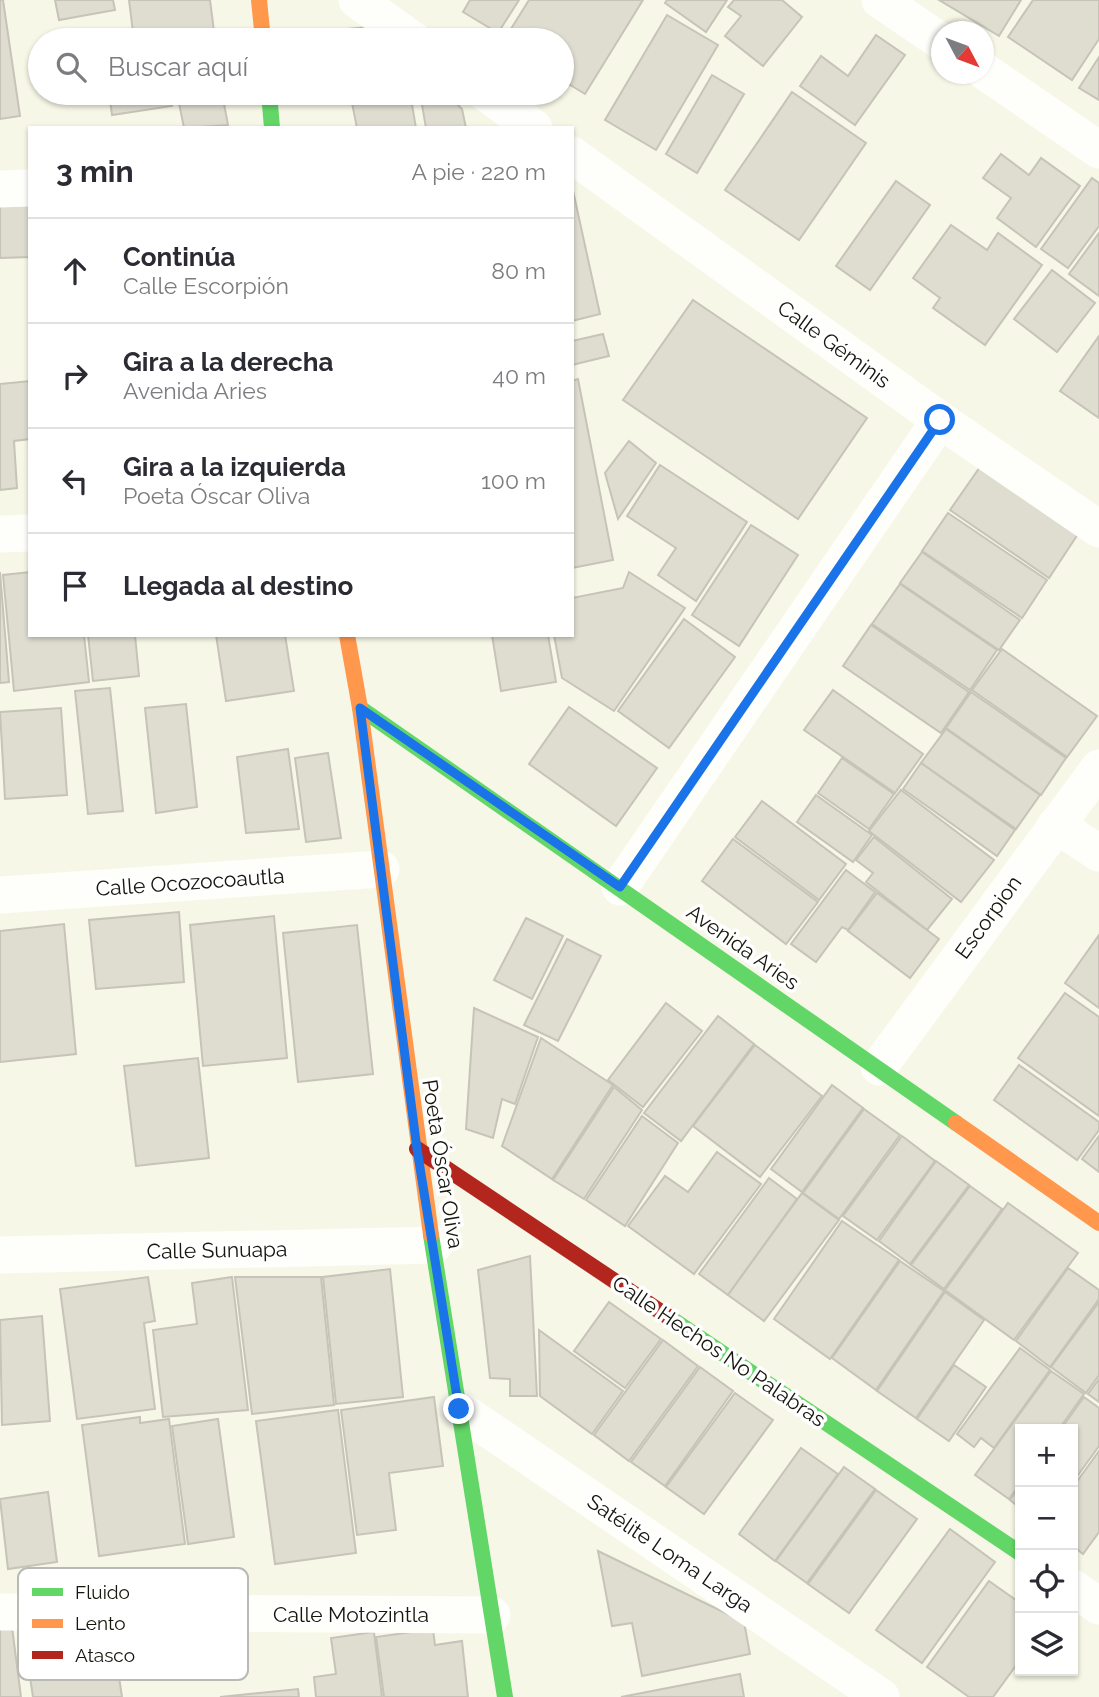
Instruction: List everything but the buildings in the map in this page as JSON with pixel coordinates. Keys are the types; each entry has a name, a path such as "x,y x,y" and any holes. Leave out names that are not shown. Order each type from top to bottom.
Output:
{"street":[{"path":"259,0 262,28"},
{"path":"357,0 396,28"},
{"path":"880,0 931,35"},
{"path":"994,78 1099,150"},
{"path":"270,105 272,126"},
{"path":"502,105 531,126"},
{"name":"Calle Géminis","path":"574,156 940,420 1099,529"},
{"path":"0,189 28,188"},
{"path":"620,887 940,420"},
{"path":"0,534 28,533"},
{"name":"Poeta Óscar Oliva","path":"347,637 360,708 417,1149 505,1697"},
{"name":"Avenida Aries","path":"360,708 879,1066 1099,1223"},
{"name":"Escorpion","path":"879,1066 1099,768"},
{"path":"1056,825 1099,853"},
{"name":"Calle Ocozocoautla","path":"0,895 381,869"},
{"name":"Calle Hechos No Palabras","path":"417,1149 1016,1550"},
{"name":"Calle Sunuapa","path":"0,1255 434,1245"},
{"name":"Satélite Loma Larga","path":"459,1409 881,1697"},
{"path":"1078,1591 1099,1606"},
{"name":"Calle Motozintla","path":"0,1612 18,1612"},
{"name":"Calle Motozintla","path":"248,1614 492,1615"}],"traffic: fast":[{"path":"270,105 272,126"},
{"path":"360,708 956,1123"},
{"path":"431,1235 505,1697"},
{"path":"670,1318 1016,1550"}],"traffic: slow":[{"path":"259,0 262,28"},
{"path":"347,637 360,708 431,1235"},
{"path":"956,1123 1099,1223"}],"traffic: jam":[{"path":"417,1149 670,1318"}],"route":[{"path":"459,1409 417,1149 360,708 620,887 940,420"}]}
